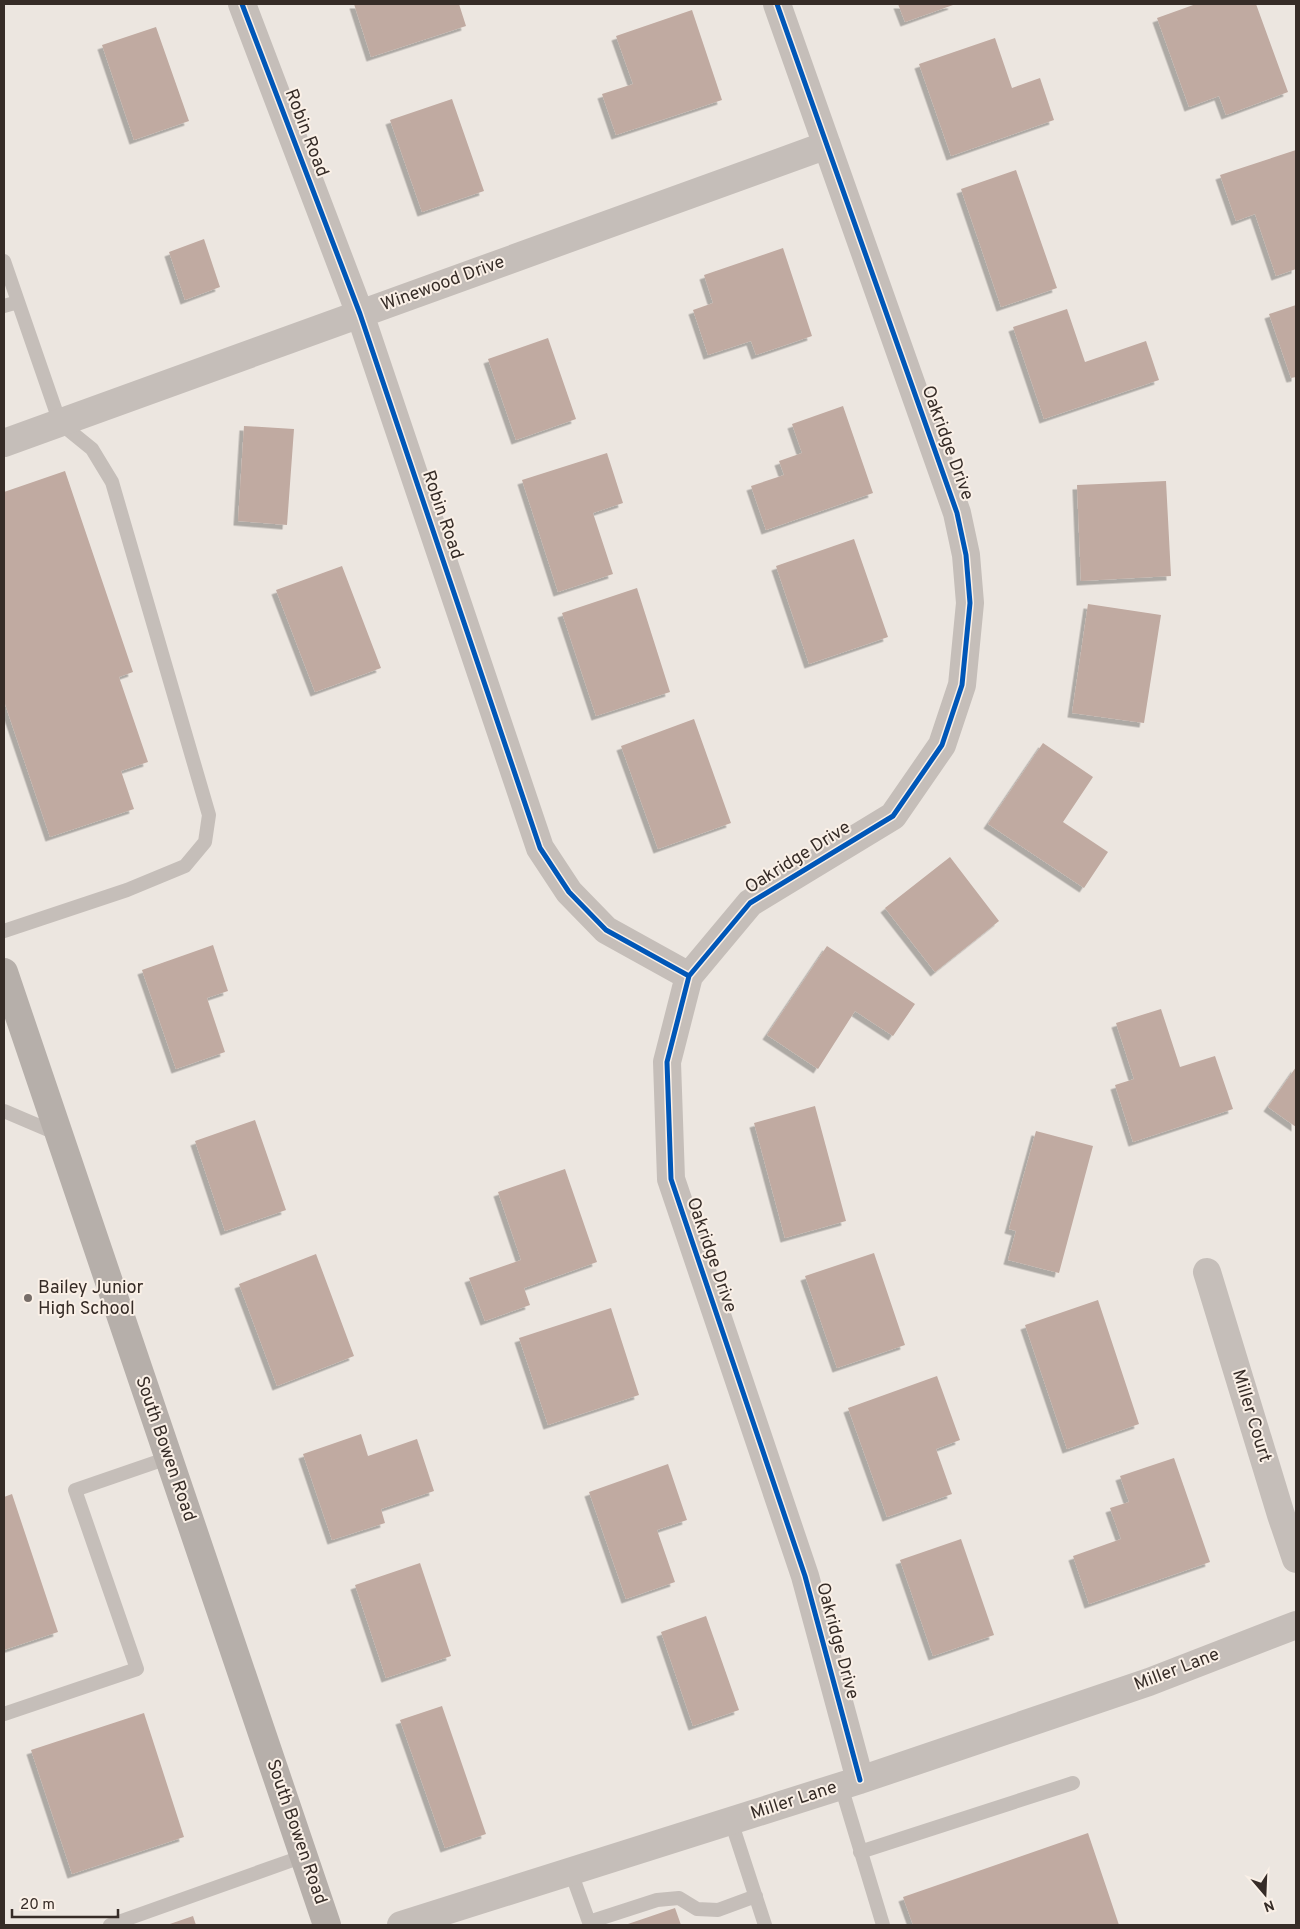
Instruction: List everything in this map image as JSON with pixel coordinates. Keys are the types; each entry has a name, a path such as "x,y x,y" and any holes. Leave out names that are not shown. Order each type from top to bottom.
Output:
{"main road":[{"name":"South Bowen Road","path":"4,972 328,1925"}],"street":[{"name":"Robin Road","path":"242,4 360,314 540,848 569,892 606,930 689,976"},
{"name":"Oakridge Drive","path":"777,4 957,513 966,555 970,603 962,685 942,745 893,816 750,903 689,976 667,1062 671,1179 805,1576 851,1783"},
{"name":"Winewood Drive","path":"4,443 827,145"},
{"name":"Miller Court","path":"1207,1272 1296,1560"},
{"name":"Miller Lane","path":"401,1925 441,1919 571,1872 851,1783 1149,1682 1296,1625"}],"lane":[{"path":"4,260 60,422 92,449 112,482 209,815 205,842 186,866 127,890 4,931"},
{"path":"4,306 18,302"},
{"path":"4,1111 58,1134"},
{"path":"4,1714 137,1669 75,1490 168,1458"},
{"path":"851,1783 860,1852 883,1925"},
{"path":"860,1852 1072,1783"},
{"path":"731,1821 766,1925"},
{"path":"110,1925 304,1856"},
{"path":"571,1872 589,1923 657,1900 679,1898 697,1909 718,1910 756,1896"}],"building":[{"path":"354,4 459,4 466,26 371,57"},
{"path":"898,4 952,4 953,5 905,22"},
{"path":"1196,4 1256,4 1288,92 1226,115 1219,96 1189,107 1157,18"},
{"path":"692,10 722,100 616,135 602,94 633,84 616,36"},
{"path":"156,27 189,121 134,140 102,45"},
{"path":"995,38 1012,88 1040,78 1054,120 951,156 919,64"},
{"path":"452,99 484,191 422,212 390,120"},
{"path":"1296,150 1296,269 1276,276 1255,214 1236,221 1220,175"},
{"path":"1016,170 1057,288 1001,307 961,189"},
{"path":"204,239 220,287 185,300 169,252"},
{"path":"783,248 812,336 756,355 751,341 708,355 693,310 713,303 704,275"},
{"path":"1296,305 1296,377 1291,378 1269,314"},
{"path":"1067,309 1085,362 1146,341 1159,380 1044,419 1013,327"},
{"path":"548,338 576,419 516,440 488,359"},
{"path":"843,406 873,493 766,530 751,486 784,475 779,461 802,453 792,424"},
{"path":"244,426 294,429 287,525 238,521"},
{"path":"607,453 623,503 593,513 613,574 558,592 522,480"},
{"path":"65,471 133,672 119,677 148,762 121,771 134,809 50,837 4,701 4,492"},
{"path":"1166,481 1171,576 1081,581 1077,485"},
{"path":"854,539 888,637 809,664 776,566"},
{"path":"342,566 381,668 315,692 276,590"},
{"path":"637,588 670,692 596,716 562,613"},
{"path":"1088,604 1161,615 1144,723 1072,713"},
{"path":"694,719 731,823 658,849 621,746"},
{"path":"1043,743 1093,777 1063,822 1108,852 1084,888 988,824"},
{"path":"950,857 999,921 935,972 885,908"},
{"path":"213,945 228,991 207,998 225,1052 176,1069 142,970"},
{"path":"827,946 915,1004 893,1036 855,1011 818,1069 767,1035"},
{"path":"1161,1009 1180,1067 1215,1056 1233,1109 1133,1142 1115,1085 1134,1079 1116,1023"},
{"path":"1296,1067 1296,1127 1268,1107"},
{"path":"815,1106 846,1221 785,1238 754,1123"},
{"path":"255,1120 286,1210 225,1231 195,1141"},
{"path":"1036,1131 1093,1146 1059,1273 1008,1260 1016,1231 1009,1229"},
{"path":"565,1169 597,1262 524,1288 530,1305 485,1321 469,1278 521,1260 498,1192"},
{"path":"874,1253 905,1345 837,1368 805,1276"},
{"path":"316,1254 354,1356 277,1386 239,1284"},
{"path":"1098,1300 1139,1424 1067,1449 1025,1325"},
{"path":"611,1308 639,1395 548,1425 519,1338"},
{"path":"937,1376 960,1440 936,1449 952,1494 887,1517 848,1408"},
{"path":"361,1434 368,1456 417,1439 434,1491 381,1509 385,1523 332,1540 303,1454"},
{"path":"1174,1458 1210,1562 1089,1604 1073,1556 1121,1539 1110,1508 1129,1502 1120,1476"},
{"path":"668,1464 687,1520 657,1530 675,1582 626,1599 589,1492"},
{"path":"12,1494 58,1632 4,1650 4,1497"},
{"path":"961,1539 994,1635 933,1656 900,1560"},
{"path":"420,1563 451,1656 386,1678 355,1585"},
{"path":"706,1616 739,1710 693,1726 661,1632"},
{"path":"442,1706 486,1834 445,1848 400,1720"},
{"path":"144,1713 184,1837 72,1874 31,1750"},
{"path":"1088,1833 1119,1925 913,1925 903,1897"},
{"path":"675,1908 681,1925 625,1925"},
{"path":"193,1916 196,1925 167,1925"}],"cycle path":[{"path":"242,4 360,314 540,848 569,892 606,930 689,976"},
{"path":"777,4 957,513 966,555 970,603 962,685 942,745 893,816 750,903 689,976 667,1062 671,1179 805,1576 860,1780"}],"place":[{"name":"Bailey Junior High School","path":"28,1298"}]}
